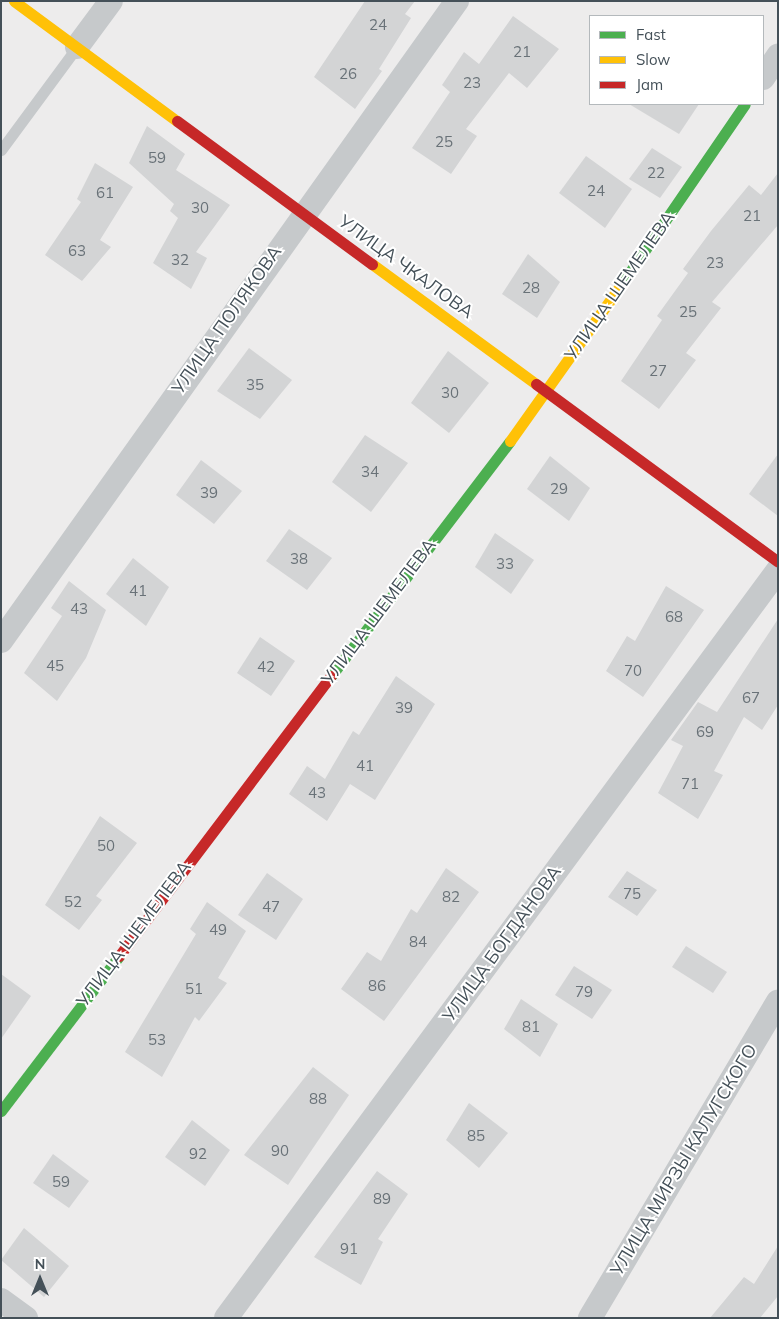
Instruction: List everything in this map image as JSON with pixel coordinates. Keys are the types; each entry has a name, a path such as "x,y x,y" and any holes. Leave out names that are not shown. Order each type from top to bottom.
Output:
{"street":[{"name":"УЛИЦА ЧКАЛОВА","path":"14,1 778,562"},
{"path":"77,47 111,1"},
{"name":"УЛИЦА ПОЛЯКОВА","path":"1,640 302,213 457,1"},
{"path":"764,77 778,56"},
{"name":"УЛИЦА ШЕМЕЛЕВА","path":"1,1111 547,392 744,105"},
{"name":"УЛИЦА БОГДАНОВА","path":"226,1318 778,570"},
{"name":"УЛИЦА МИРЗЫ КАЛУГСКОГО","path":"590,1318 778,1002"},
{"path":"1,1300 26,1318"}],"lane":[{"path":"1,150 77,47"}],"building":[{"path":"365,1 415,1 405,14 411,18 379,69 382,71 355,109 314,77"},
{"path":"513,16 559,49 527,88 509,73 466,129 477,136 451,174 412,148 450,92 442,85 464,52 479,64"},
{"path":"631,105 698,105 679,134"},
{"path":"147,126 185,154 176,170 230,205 196,252 207,258 191,289 153,263 178,218 170,211 174,204 129,163"},
{"path":"652,148 682,167 660,198 629,179"},
{"path":"586,156 632,189 605,228 559,193"},
{"path":"95,163 133,187 100,240 111,247 82,281 45,255 81,202 77,199"},
{"path":"778,173 778,225 712,302 721,308 686,353 696,360 659,409 621,381 662,320 657,316 688,273 683,269 711,231 749,185 761,195"},
{"path":"528,254 560,282 537,318 502,294"},
{"path":"249,348 292,380 260,419 217,391"},
{"path":"448,351 489,383 449,433 411,403"},
{"path":"365,435 408,463 371,512 332,482"},
{"path":"778,454 778,516 749,494"},
{"path":"550,456 590,488 569,521 527,489"},
{"path":"201,460 242,491 214,524 176,495"},
{"path":"289,529 332,558 307,590 266,561"},
{"path":"495,533 534,560 511,594 475,567"},
{"path":"133,558 169,587 146,626 106,594"},
{"path":"69,581 106,610 86,658 57,701 24,673 62,616 51,608"},
{"path":"666,586 704,610 643,697 606,671 627,636 635,641"},
{"path":"778,619 778,705 762,730 744,717 714,771 723,775 698,819 658,793 683,746 671,740 698,702 717,712"},
{"path":"260,637 295,661 271,696 237,673"},
{"path":"396,676 435,704 375,800 350,784 327,821 289,794 307,766 325,779 353,731 359,735"},
{"path":"100,816 137,843 96,896 102,900 79,930 45,905"},
{"path":"446,868 479,892 384,1021 341,989 367,952 381,961 411,909 417,913"},
{"path":"627,871 657,890 637,916 608,897"},
{"path":"267,873 303,899 276,940 238,915"},
{"path":"207,902 246,931 218,978 227,983 199,1021 195,1017 162,1077 125,1052 196,934 190,929"},
{"path":"686,946 727,972 713,993 672,967"},
{"path":"574,966 612,990 592,1019 555,995"},
{"path":"1,974 31,996 1,1039"},
{"path":"521,999 558,1024 540,1057 504,1029"},
{"path":"313,1067 349,1095 288,1185 244,1155"},
{"path":"469,1103 508,1133 479,1168 446,1140"},
{"path":"192,1120 230,1150 205,1186 165,1157"},
{"path":"53,1154 89,1181 69,1208 33,1183"},
{"path":"377,1171 408,1194 378,1239 383,1242 361,1285 314,1257"},
{"path":"24,1228 69,1266 44,1297 1,1260"},
{"path":"778,1246 778,1296 760,1318 710,1318 744,1277 754,1284"}],"traffic: fast":[{"path":"621,285 744,105"},
{"path":"331,676 510,441"},
{"path":"1,1111 119,956"}],"traffic: slow":[{"path":"14,1 177,121"},
{"path":"372,264 536,384"},
{"path":"510,441 621,285"}],"traffic: jam":[{"path":"177,121 372,264"},
{"path":"536,384 778,562"},
{"path":"119,956 331,676"}]}
